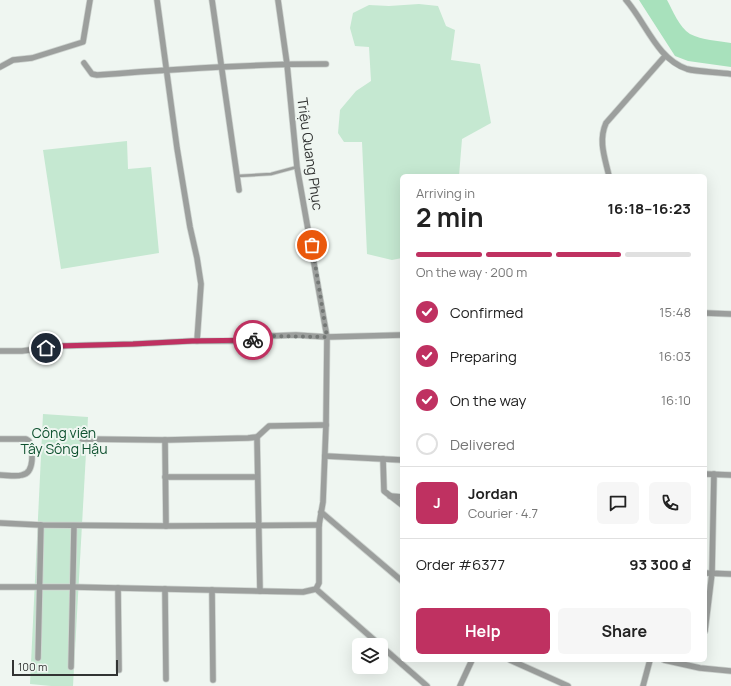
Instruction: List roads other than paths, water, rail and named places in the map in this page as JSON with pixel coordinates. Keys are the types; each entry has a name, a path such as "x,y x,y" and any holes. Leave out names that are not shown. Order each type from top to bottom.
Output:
{"street":[{"path":"0,67 13,60 32,58 83,42 90,0"},
{"path":"157,0 177,148 190,227 197,258 200,284 197,341"},
{"path":"212,0 239,190"},
{"name":"Triệu Quang Phục","path":"278,0 287,64 298,167 327,337 323,502 319,525 319,583 316,589"},
{"path":"626,0 636,11 655,43 665,56 687,69 731,74"},
{"path":"609,174 601,140 602,131 606,123 665,56"},
{"path":"84,63 92,74 97,75 166,69 222,68 287,64 326,64"},
{"path":"707,313 731,314"},
{"path":"0,351 22,351 58,346 197,341 249,341 270,336 327,337 400,335"},
{"path":"260,591 257,437 269,426 326,425"},
{"path":"82,439 165,440 257,437"},
{"path":"0,438 26,439 29,441 32,450 31,467 26,474 22,476 0,475"},
{"path":"165,440 166,526"},
{"path":"325,456 400,460"},
{"path":"383,459 384,491 400,504"},
{"path":"707,474 731,475"},
{"path":"707,615 712,573 714,474"},
{"path":"165,477 258,477"},
{"path":"390,496 400,497"},
{"path":"321,512 400,579"},
{"path":"0,523 74,526 319,525"},
{"path":"38,658 41,525"},
{"path":"71,667 74,526"},
{"path":"707,573 731,574"},
{"path":"0,587 73,587 303,592 316,589 371,638"},
{"path":"118,588 119,670"},
{"path":"164,589 166,679"},
{"path":"212,590 212,680"},
{"path":"388,653 427,686"},
{"path":"460,686 471,662"},
{"path":"514,662 568,686"},
{"path":"643,686 649,662"},
{"path":"673,662 700,668 731,671"},
{"path":"700,668 701,662"}],"lane":[{"path":"237,176 271,174 298,167"}],"park label":[{"name":"Công viên Tây Sông Hậu","path":"64,442"}]}
